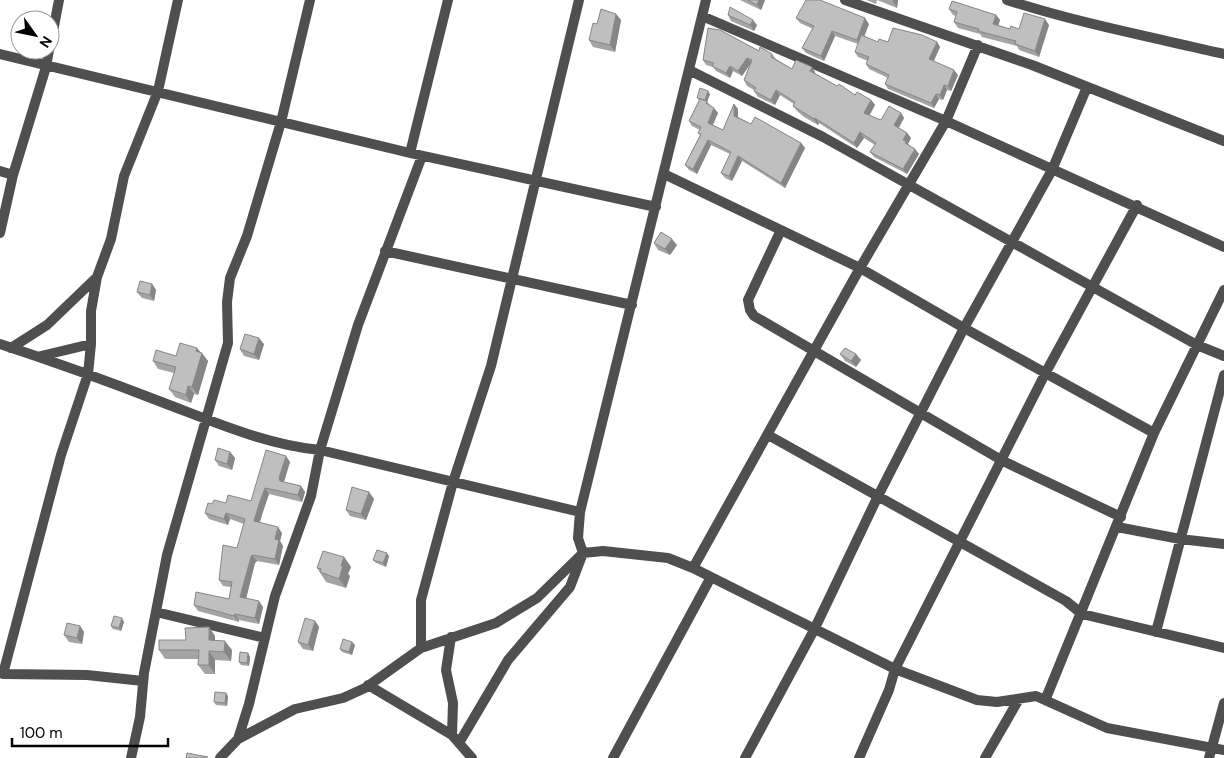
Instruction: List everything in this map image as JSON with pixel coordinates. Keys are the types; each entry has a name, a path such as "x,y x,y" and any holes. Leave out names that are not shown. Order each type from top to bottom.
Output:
{"street":[{"path":"143,681 87,675 1,674 61,455 88,374 91,344 91,311 97,277 112,239 124,176 158,92 178,0"},
{"path":"131,758 140,717 143,681 167,555 228,344 227,302 230,278 247,236 281,122 310,0"},
{"path":"410,153 448,0"},
{"path":"421,648 421,600 453,482 491,366 579,0"},
{"path":"456,739 508,660 570,587 583,553 578,538 580,512 706,0"},
{"path":"845,0 978,45 1224,141"},
{"path":"1006,0 1026,3 1142,37 1224,54"},
{"path":"702,16 946,121 1224,246"},
{"path":"693,568 860,268 946,121 978,45"},
{"path":"0,54 46,67 422,156 656,208"},
{"path":"0,233 13,175 47,60"},
{"path":"689,70 823,137 1013,243 1095,286 1197,345 1224,356"},
{"path":"746,758 814,630 878,496 964,328 1052,170 1087,87"},
{"path":"238,739 249,704 275,596 311,496 320,450 358,325 422,156"},
{"path":"0,171 13,175"},
{"path":"664,174 860,268 1154,433"},
{"path":"859,758 889,690 895,669 959,542 1003,461 1046,372 1095,286 1137,206"},
{"path":"781,230 748,300 750,310 754,316 1003,461 1119,522 1180,539 1224,544"},
{"path":"385,251 513,277 632,305"},
{"path":"10,348 47,325 97,277"},
{"path":"1046,698 1082,614 1154,433 1224,290"},
{"path":"0,344 88,374 207,419 296,448 320,450 580,512"},
{"path":"39,357 91,344"},
{"path":"1156,632 1224,375"},
{"path":"768,434 1066,601 1082,614 1224,648"},
{"path":"220,758 238,739 295,709 343,698 368,685 421,648 496,623 537,598 583,553 603,551 668,558 693,568 895,669 977,700 997,702 1036,696 1046,698 1107,728 1211,753 1224,750"},
{"path":"613,758 711,577"},
{"path":"156,612 265,638"},
{"path":"451,637 446,670 453,703 456,739"},
{"path":"368,685 456,739 472,758"},
{"path":"985,758 1019,699"},
{"path":"1211,753 1224,703"}],"building":[{"path":"748,0 759,0 757,5"},
{"path":"806,0 820,0 865,18 857,40 832,31 821,56 802,48 814,26 796,18"},
{"path":"952,1 996,15 993,24 1010,29 1011,26 1019,29 1024,13 1045,19 1035,51 1015,44 1016,41 978,31 979,29 954,22 957,12 949,9"},
{"path":"730,7 753,20 750,25 728,15"},
{"path":"601,9 616,14 610,45 589,40 593,23 597,24"},
{"path":"708,28 720,30 759,51 760,47 772,54 771,57 792,69 796,60 812,67 810,71 837,86 839,84 855,95 857,92 871,100 864,113 881,120 889,106 901,113 894,125 907,133 903,140 915,149 903,169 870,152 876,143 860,132 854,143 793,106 795,102 776,90 771,100 754,91 756,88 744,80 752,60 747,58 738,71 730,66 726,73 712,66 714,63 703,60"},
{"path":"893,28 922,35 937,42 929,59 954,70 948,86 944,85 940,95 936,94 931,103 885,84 889,75 866,64 869,57 855,52 861,35 878,42 879,39 888,42"},
{"path":"700,88 708,91 705,100 697,98"},
{"path":"700,99 707,101 706,103 714,108 708,123 723,130 734,104 734,116 751,124 755,117 801,143 781,183 738,156 729,176 721,173 731,152 708,140 693,169 685,165 701,134 698,133 701,127 689,121"},
{"path":"661,232 672,239 665,249 654,243"},
{"path":"140,281 152,284 150,295 137,292"},
{"path":"245,334 259,338 254,354 240,349"},
{"path":"180,343 197,348 196,351 202,353 192,387 188,386 186,395 169,389 176,367 153,361 156,350 176,356"},
{"path":"845,348 856,354 851,361 840,354"},
{"path":"218,448 230,452 227,464 215,460"},
{"path":"266,450 286,456 279,478 280,481 301,486 298,495 265,488 259,504 254,521 278,527 275,539 279,540 275,559 252,555 251,557 240,597 259,601 255,618 235,614 234,616 194,605 196,592 229,599 232,582 219,580 223,545 237,548 245,519 226,513 224,519 205,513 208,503 212,504 214,500 226,503 228,495 251,501"},
{"path":"352,487 369,492 361,514 346,510"},
{"path":"377,550 387,553 383,563 373,560"},
{"path":"323,551 344,557 339,579 320,572 321,569 317,568"},
{"path":"114,616 122,618 119,628 111,626"},
{"path":"305,618 315,621 308,645 298,642"},
{"path":"67,623 80,626 77,638 64,635"},
{"path":"209,627 209,640 225,641 224,652 209,651 209,665 198,665 199,650 159,650 159,640 186,640 185,628"},
{"path":"343,639 352,642 349,652 340,649"},
{"path":"240,652 248,653 247,663 239,662"},
{"path":"215,692 226,693 225,703 214,702"},
{"path":"187,753 208,757 186,758"}]}
